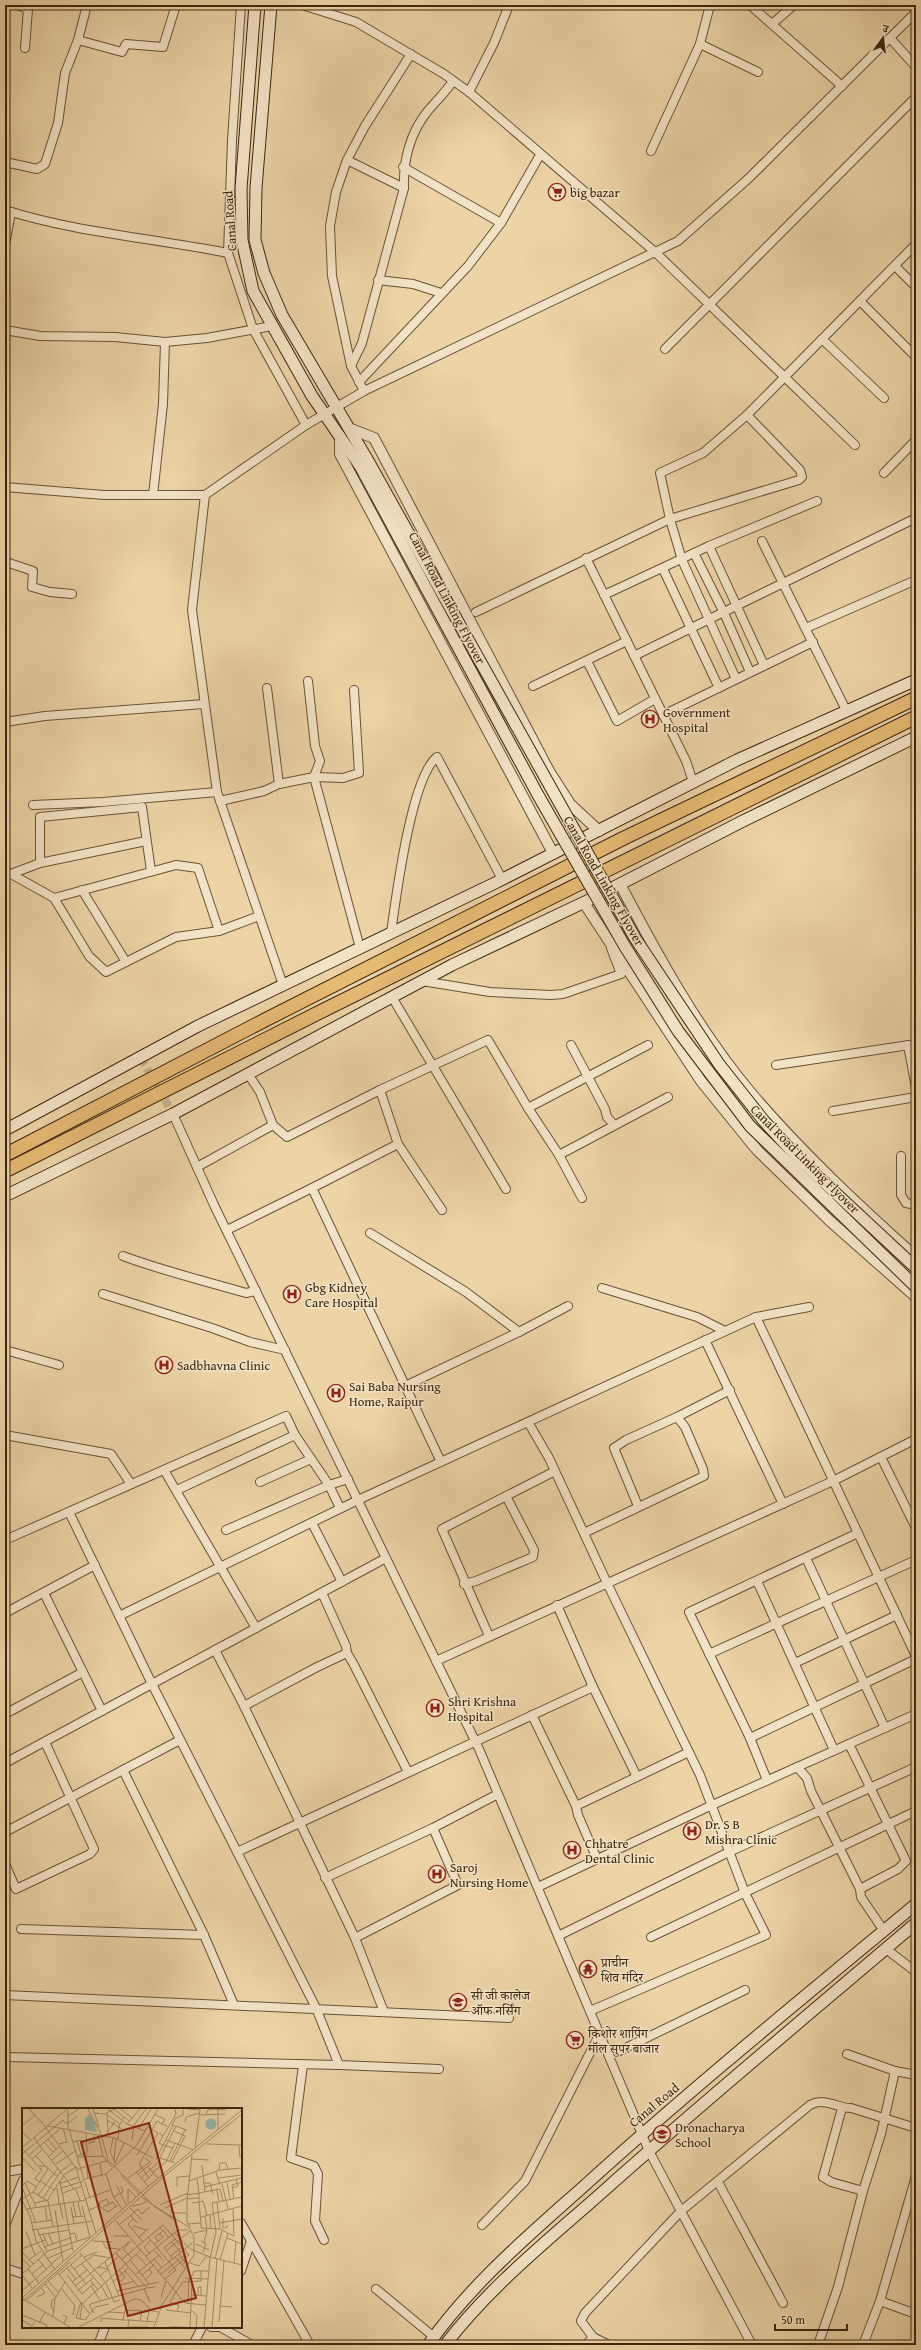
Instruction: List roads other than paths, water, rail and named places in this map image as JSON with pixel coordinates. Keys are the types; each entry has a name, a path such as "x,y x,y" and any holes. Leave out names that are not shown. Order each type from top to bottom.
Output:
{"highway":[{"path":"5,1155 271,1016 624,838 916,698"},
{"path":"5,1171 328,1008 916,717"}],"main road":[{"name":"Canal Road","path":"255,5 241,189 242,240 254,291 272,326 324,414 340,436"},
{"name":"Canal Road","path":"271,5 256,188 255,240 264,273 282,315 351,429"},
{"name":"Canal Road Linking Flyover","path":"351,429 364,462 538,795 624,945 678,1031 750,1126 916,1287"},
{"name":"Canal Road Linking Flyover","path":"340,436 364,462 635,938 719,1064 764,1121 799,1159 916,1268"},
{"path":"5,1130 198,1026 502,879 737,760 916,680"},
{"path":"5,1196 174,1114 422,981 584,903 743,821 916,737"},
{"name":"Canal Road","path":"431,2341 493,2268 642,2133 916,1904"},
{"path":"445,2345 467,2317 509,2275 649,2150 916,1923"}],"street":[{"path":"17,5 28,9 25,48"},
{"path":"5,162 37,169 45,164 58,123 66,74 78,40 87,5"},
{"path":"78,40 122,52 126,44 163,47 176,5"},
{"path":"241,5 232,140 228,253 252,329 306,425"},
{"path":"302,5 356,22 411,54 469,92 540,155 655,252 855,445"},
{"path":"317,9 329,5"},
{"path":"469,92 494,43 509,5"},
{"path":"651,151 700,44 710,5"},
{"path":"750,5 842,86"},
{"path":"772,24 794,5"},
{"path":"5,487 104,495 205,494 306,425 364,391 678,241 749,178 916,12"},
{"path":"890,38 916,67"},
{"path":"700,44 758,72"},
{"path":"364,391 351,366 332,276 330,226 336,192 347,160 365,126 411,54"},
{"path":"351,366 362,343 404,188 403,167 418,125 428,110 443,96 453,81"},
{"path":"665,349 916,97"},
{"path":"359,382 468,266 501,222 540,155"},
{"path":"347,160 404,188"},
{"path":"403,167 501,222"},
{"path":"5,246 8,211 60,226 106,234 168,241 228,253"},
{"path":"736,679 682,560 670,519 660,473 703,453 747,415 916,244"},
{"path":"895,266 916,287"},
{"path":"378,280 413,284 441,293"},
{"path":"860,301 916,357"},
{"path":"5,330 40,336 115,337 165,342 207,338 272,326"},
{"path":"822,340 884,398"},
{"path":"153,495 163,404 165,342"},
{"path":"476,612 670,519 799,480 802,477 800,470 747,415"},
{"path":"351,429 374,438 549,771 570,804 599,831"},
{"path":"340,436 340,454 553,853"},
{"path":"884,473 916,440"},
{"path":"205,494 192,610 217,792 283,985"},
{"path":"604,595 663,569 709,546 817,501"},
{"path":"634,656 784,584 916,518"},
{"path":"762,541 847,712"},
{"path":"709,546 764,665"},
{"path":"694,553 724,613 750,672"},
{"path":"586,558 686,761 693,782"},
{"path":"5,565 9,563 33,571 32,587 50,592 72,594"},
{"path":"663,569 719,688"},
{"path":"806,628 916,580"},
{"path":"533,686 627,641"},
{"path":"663,715 813,642"},
{"path":"587,661 617,721 655,699"},
{"path":"308,681 316,746 320,761 314,777 360,948"},
{"path":"267,688 279,784"},
{"path":"220,801 264,791 279,784 314,777 343,778 358,773 354,690"},
{"path":"5,722 45,716 204,704"},
{"path":"390,933 407,833 422,784 431,762 437,757 502,879"},
{"path":"33,805 103,802 217,792"},
{"path":"40,863 40,817 142,807 151,871"},
{"path":"8,874 40,863 146,841"},
{"path":"54,898 176,865 198,868 219,931"},
{"path":"8,874 54,898 89,956 106,972 176,938 219,931 259,916"},
{"path":"620,884 650,940 701,1024 751,1093 798,1145 916,1257"},
{"path":"82,890 126,962"},
{"path":"584,903 701,1081 757,1150 830,1221 916,1298"},
{"path":"422,981 490,992 551,995 563,994 621,974 621,970 612,953 610,941"},
{"path":"392,997 506,1189"},
{"path":"248,1074 260,1092 273,1125 287,1137 380,1090 488,1040 528,1108 559,1154 582,1198"},
{"path":"776,1065 912,1044 916,1088"},
{"path":"571,1045 586,1077 605,1109 607,1117 614,1125"},
{"path":"528,1108 648,1045"},
{"path":"380,1090 398,1144 442,1210"},
{"path":"559,1154 668,1097"},
{"path":"833,1111 916,1097"},
{"path":"174,1114 197,1167 256,1291 475,1741 649,2150 752,2345"},
{"path":"197,1167 273,1125"},
{"path":"227,1230 398,1144"},
{"path":"901,1156 901,1195 906,1203 916,1206"},
{"path":"312,1188 441,1462"},
{"path":"370,1232 466,1292 519,1332"},
{"path":"123,1256 154,1267 246,1293 256,1291"},
{"path":"602,1288 697,1317 725,1331"},
{"path":"102,1294 212,1328 250,1342 285,1350"},
{"path":"405,1386 519,1332 568,1306"},
{"path":"119,1616 340,1508 756,1317 809,1307"},
{"path":"750,1738 865,1684 916,1657 756,1317"},
{"path":"705,1340 783,1504"},
{"path":"5,1350 59,1365"},
{"path":"638,1506 614,1448 626,1440 677,1417 730,1390"},
{"path":"5,1540 286,1416 295,1435 328,1485 340,1508"},
{"path":"584,1533 638,1506 704,1476 703,1469 685,1427 677,1417"},
{"path":"528,1422 555,1472 700,1774 710,1806 745,1893 766,1935 590,2010"},
{"path":"5,1435 111,1454 131,1484"},
{"path":"177,1490 295,1435"},
{"path":"436,1661 833,1481 916,1439"},
{"path":"881,1457 916,1528"},
{"path":"260,1482 311,1459"},
{"path":"164,1470 256,1628"},
{"path":"489,1636 464,1584 442,1529 555,1472"},
{"path":"226,1530 328,1485 348,1479"},
{"path":"464,1584 476,1581 533,1557 534,1550 506,1496"},
{"path":"69,1512 152,1684 316,2008 339,2065"},
{"path":"312,1523 342,1582"},
{"path":"767,1780 750,1738 689,1612 858,1533"},
{"path":"5,1763 386,1558"},
{"path":"806,1558 885,1728"},
{"path":"709,1654 825,1600 916,1560"},
{"path":"5,1613 95,1565"},
{"path":"757,1581 834,1750"},
{"path":"44,1593 102,1711"},
{"path":"322,1593 346,1646 347,1653 354,1662 408,1772"},
{"path":"557,1605 593,1688 637,1777"},
{"path":"795,1663 897,1615"},
{"path":"215,1650 244,1706 355,1938 384,2012"},
{"path":"244,1706 317,1667 347,1653"},
{"path":"5,1714 83,1672"},
{"path":"237,1852 475,1741 593,1688"},
{"path":"538,1887 710,1806 916,1714"},
{"path":"532,1715 576,1806 578,1816 597,1859"},
{"path":"5,1832 180,1740"},
{"path":"5,1864 16,1889 90,1854 94,1849 72,1798 45,1742"},
{"path":"849,1744 903,1855 905,1864 860,1889"},
{"path":"576,1806 689,1752"},
{"path":"797,1767 807,1778 811,1791 823,1811 860,1889 861,1897 884,1931"},
{"path":"558,1936 729,1852 823,1811 916,1767"},
{"path":"124,1770 204,1935 234,2005"},
{"path":"325,1878 433,1828 498,1794"},
{"path":"651,1937 916,1811"},
{"path":"355,1938 458,1885 433,1828"},
{"path":"21,1929 204,1935"},
{"path":"886,1949 916,1972"},
{"path":"609,2056 745,1990"},
{"path":"5,1995 509,2018"},
{"path":"482,2225 525,2181 600,2033"},
{"path":"847,2054 895,2071 916,2075"},
{"path":"5,2057 339,2065 439,2069"},
{"path":"302,2065 291,2158 314,2166 318,2174 315,2221 324,2240"},
{"path":"818,2345 838,2287 863,2191 881,2134 895,2071"},
{"path":"608,2345 593,2337 581,2321 585,2312 681,2211 810,2105 818,2101 836,2103 842,2108 851,2108 916,2128"},
{"path":"842,2108 823,2177 831,2182 863,2191"},
{"path":"5,2172 22,2169"},
{"path":"863,2345 880,2301 916,2176"},
{"path":"718,2182 783,2303"},
{"path":"5,2226 22,2183"},
{"path":"242,2225 310,2345"},
{"path":"242,2268 251,2241"},
{"path":"5,2268 22,2274"},
{"path":"376,2289 431,2341"},
{"path":"880,2301 916,2314"},
{"path":"98,2345 105,2328"},
{"path":"193,2345 202,2328"},
{"path":"222,2328 252,2345"},
{"path":"586,2345 593,2337"}],"tunnel":[{"path":"141,1058 173,1114"}],"place":[{"name":"big bazar","path":"557,192"},
{"name":"Government Hospital","path":"650,719"},
{"name":"Gbg Kidney Care Hospital","path":"292,1294"},
{"name":"Sadbhavna Clinic","path":"164,1365"},
{"name":"Sai Baba Nursing Home, Raipur","path":"336,1393"},
{"name":"Shri Krishna Hospital","path":"435,1708"},
{"name":"Dr. S B Mishra Clinic","path":"692,1831"},
{"name":"Chhatre Dental Clinic","path":"572,1850"},
{"name":"Saroj Nursing Home","path":"437,1874"},
{"name":"प्राचीन शिव मंदिर","path":"588,1969"},
{"name":"सी जी कालेज ऑफ नर्सिंग","path":"458,2002"},
{"name":"किशोर शापिंग मॉल सुपर बाजार","path":"575,2040"},
{"name":"Dronacharya School","path":"662,2134"}]}
